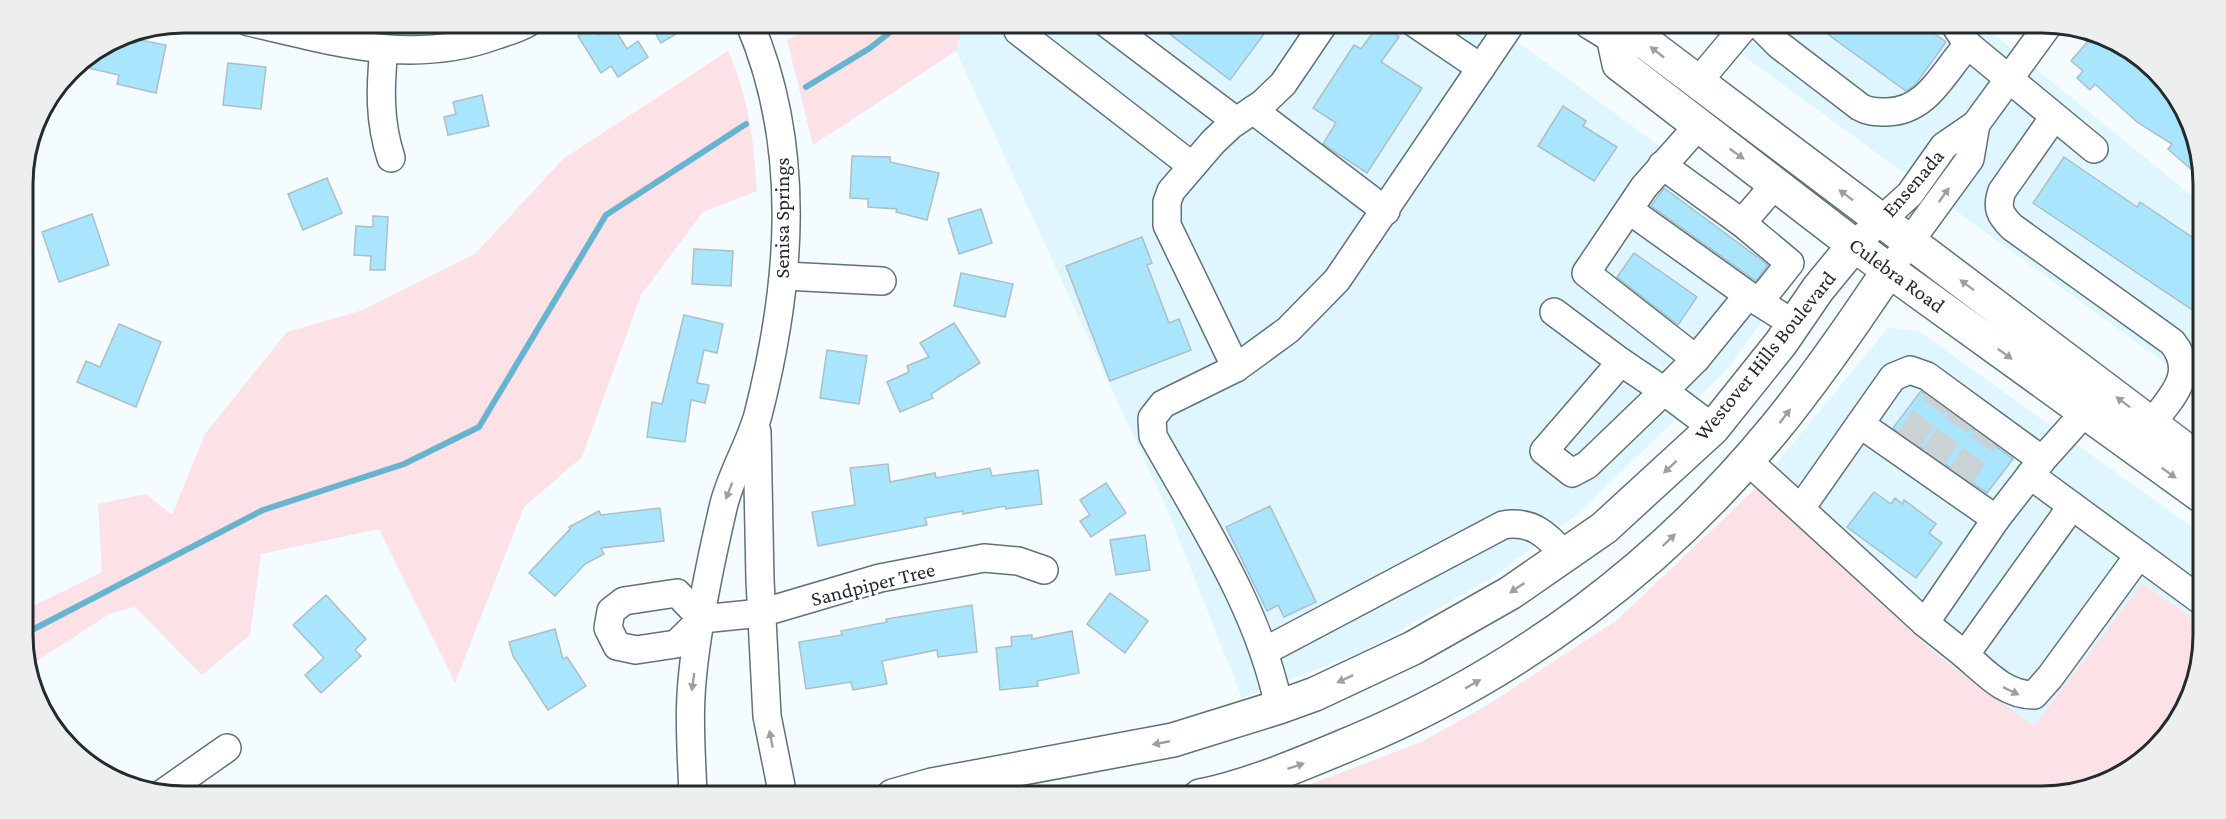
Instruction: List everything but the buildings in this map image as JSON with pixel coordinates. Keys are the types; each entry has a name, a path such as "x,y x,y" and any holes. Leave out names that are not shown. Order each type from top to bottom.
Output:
{"main road":[{"name":"Culebra Road","path":"1604,33 1619,64 1698,126 1776,183 1854,245 2193,490"},
{"name":"Culebra Road","path":"1615,33 1645,42 2193,456"},
{"name":"Westover Hills Boulevard","path":"928,786 1173,740 1279,707 1315,694 1413,648 1510,593 1604,528 1713,428 1854,245"},
{"path":"1231,786 1310,761 1384,730 1517,660 1638,570 1747,460 1775,428 1835,349 1889,270"},
{"path":"1713,428 1747,460"}],"street":[{"path":"304,33 384,49 422,52 472,44 500,33"},
{"name":"Senisa Springs","path":"693,786 691,696 702,619 723,506 757,416 785,276 785,167 765,60 754,33"},
{"path":"1021,33 1192,166"},
{"path":"1121,33 1386,211"},
{"path":"1236,368 1167,225 1167,202 1171,191 1192,166 1244,116 1283,84 1318,33"},
{"path":"1429,33 1481,68"},
{"path":"1279,707 1265,651 1218,552 1153,436 1150,425 1152,418 1163,404 1236,368 1288,330 1337,280 1386,211 1505,33"},
{"path":"1697,82 1739,33"},
{"path":"1767,33 1779,45 1860,106 1873,111 1899,111 1919,104 1961,34 2008,80 2094,149"},
{"name":"Ensenada","path":"1854,245 1910,194 1944,146 1976,124 2042,33"},
{"path":"384,49 380,98 385,140 391,158"},
{"path":"2054,117 2002,191 1998,203 2000,215 2012,227 2172,342 2179,351 2183,362 2179,385 2151,424"},
{"name":"Ensenada","path":"1889,270 1970,159 1976,124"},
{"path":"1696,359 1586,273 1662,165 1698,126"},
{"path":"1621,362 1544,451 1572,473 1587,465 1664,391 1790,262 1742,223 1662,165"},
{"path":"1742,223 1776,183"},
{"path":"1629,210 1753,298 1794,324"},
{"path":"785,276 882,281"},
{"path":"1554,312 1713,428"},
{"path":"1801,508 1893,377 1900,372 1919,372 1942,395 2036,467 2072,506 2193,595"},
{"path":"1925,623 1996,519 2036,467 2085,412"},
{"name":"Senisa Springs","path":"757,416 767,716 781,786"},
{"path":"1860,424 1904,445 1955,483 1996,519"},
{"path":"1747,460 1925,623 2003,687 2019,695 2034,695 2050,677 2139,555"},
{"path":"1965,655 2072,506"},
{"path":"1265,651 1503,525 1534,527 1544,532 1565,555"},
{"name":"Sandpiper Tree","path":"702,619 762,613 880,578 984,558 1018,561 1044,570"},
{"path":"173,785 226,747"}],"shaded area":[{"path":"801,33 960,33 956,51 813,145 787,40"},
{"path":"960,33 1506,33 1794,245 1797,273 1725,372 1575,516 1496,575 1364,651 1242,698 1168,511 956,51"},
{"path":"1712,33 1992,33 2193,197 2193,384"},
{"path":"728,51 746,103 757,191 703,212 641,295 582,457 524,507 455,683 379,529 261,554 250,635 202,675 135,607 111,613 37,661 34,654 33,606 102,572 98,504 146,494 172,515 205,434 287,332 363,310 475,254 563,159"},
{"path":"1888,328 1919,331 2193,528 2193,618 2142,583 2034,726 1936,654 1756,488"},
{"path":"1756,488 1936,654 2034,726 2142,583 2193,618 2193,645 2185,684 2168,719 2156,735 2118,766 2091,778 2072,783 2052,786 1306,786 1421,742 1486,706 1617,620"}],"waterway":[{"path":"806,87 870,48 889,33"},
{"path":"33,629 263,510 404,464 479,427 606,215 746,124"}],"tunnel":[{"path":"1908,440 1938,400"},
{"path":"1932,458 1961,418"},
{"path":"1959,478 1987,437"}]}
